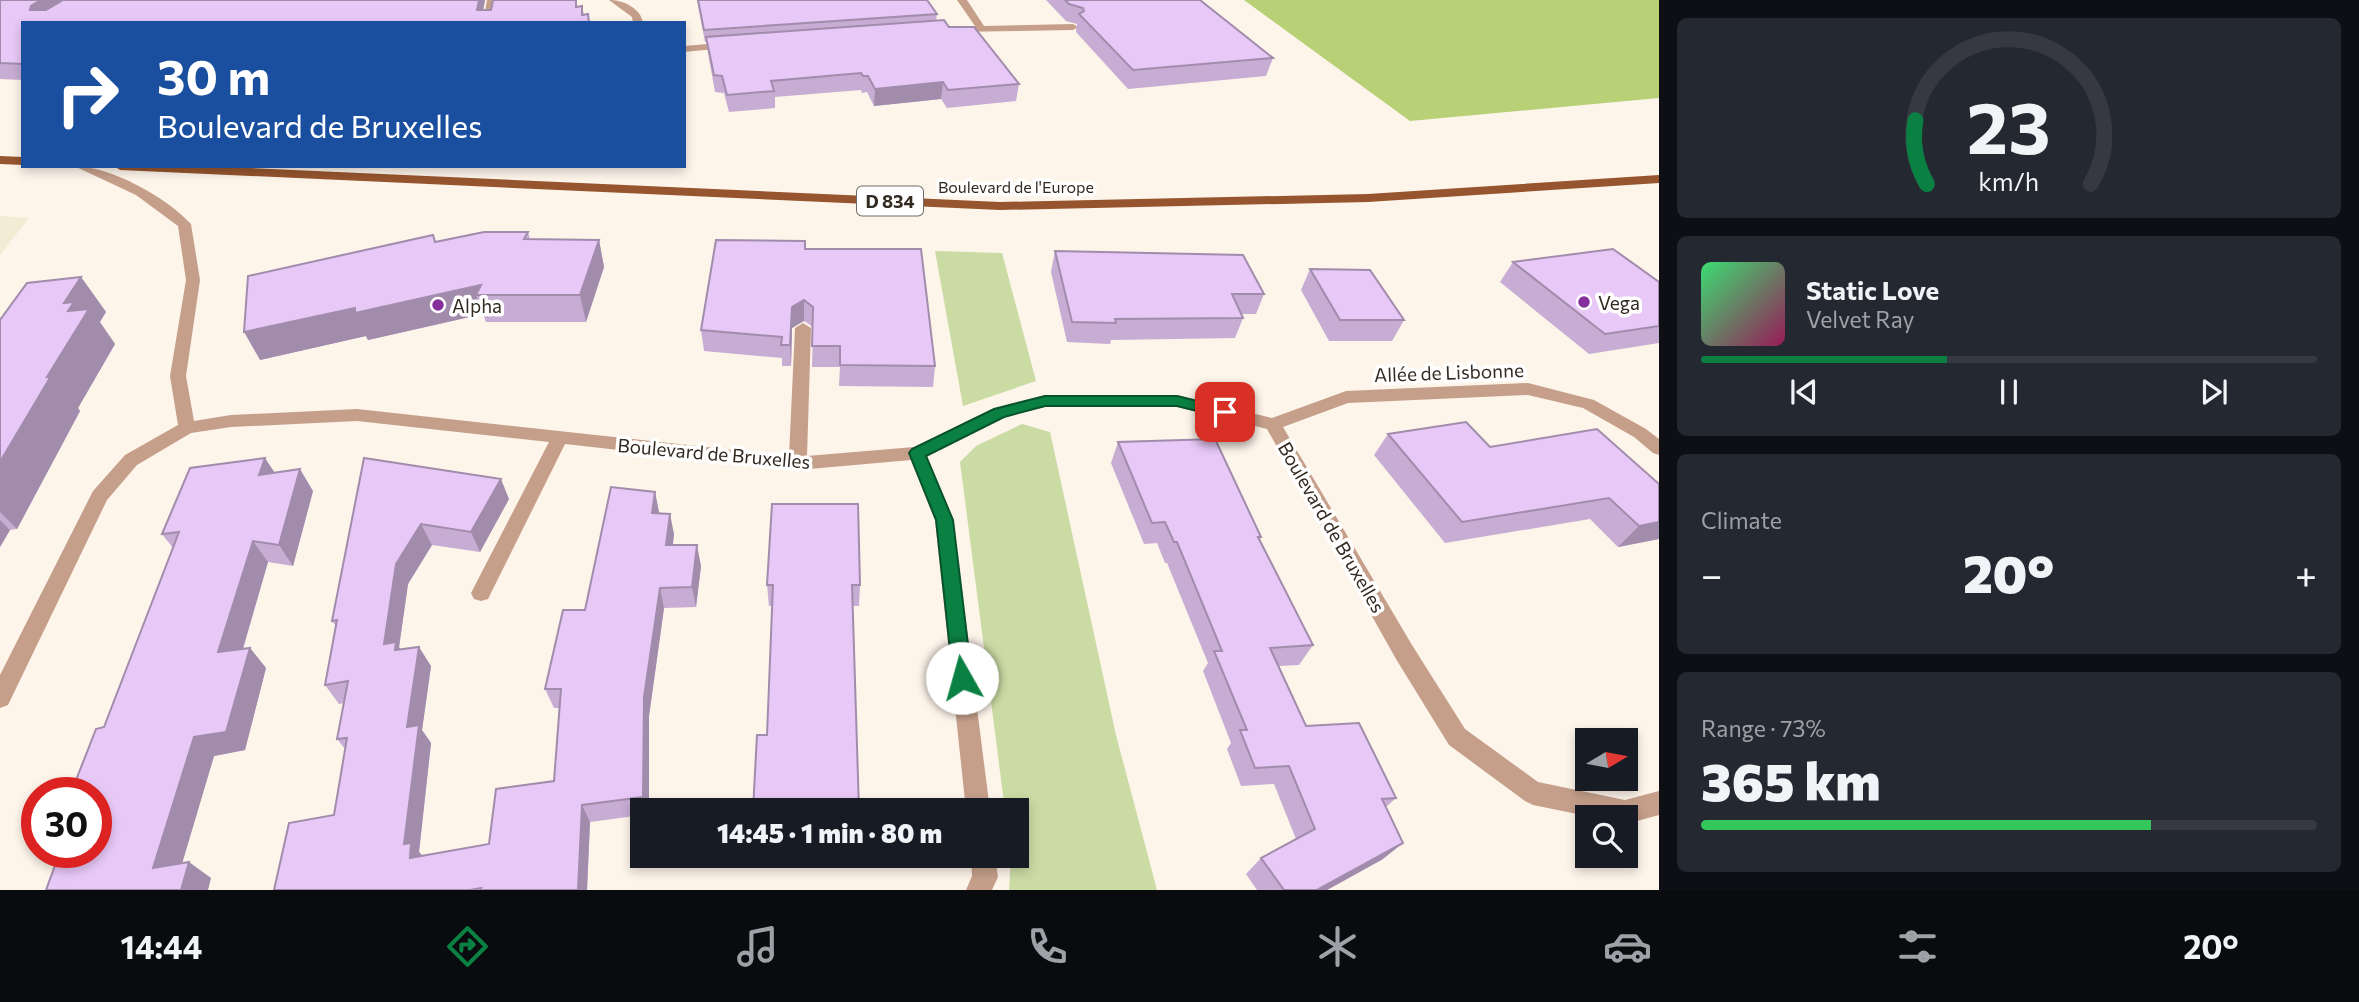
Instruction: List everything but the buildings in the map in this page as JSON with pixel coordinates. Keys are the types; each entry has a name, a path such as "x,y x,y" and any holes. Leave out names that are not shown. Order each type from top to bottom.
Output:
{"main road":[{"path":"0,160 21,162"},
{"name":"Boulevard de l'Europe","path":"164,168 1000,206 1368,198 1659,179"}],"street":[{"path":"488,21 492,0"},
{"path":"614,0 637,16 638,21"},
{"path":"962,0 981,27"},
{"path":"940,30 1073,27"},
{"path":"686,48 738,45"},
{"path":"85,168 141,192 184,224 193,280 178,376 187,428"},
{"path":"798,463 803,328"},
{"name":"Allée de Lisbonne","path":"1273,424 1346,397 1528,389 1588,404 1640,433 1659,449"},
{"name":"Boulevard de Bruxelles","path":"0,698 100,496 131,460 187,428 231,421 357,415 798,463 917,453 999,413 1045,401 1177,401 1273,424 1404,652 1457,737 1533,793 1625,812 1659,803"},
{"path":"481,593 559,439"},
{"path":"917,453 944,520 977,798"},
{"path":"979,890 985,877 984,868"}],"shaded area":[{"path":"0,216 29,218 0,255"}],"green space":[{"path":"1244,0 1659,0 1659,98 1410,121"},
{"path":"935,251 1002,253 1036,381 963,406"},
{"path":"1022,424 1050,432 1116,735 1157,890 1009,890 1010,868 1029,868 1029,798 1003,798 960,462 976,446"}],"place":[{"name":"Vega","path":"1584,302"},
{"name":"Alpha","path":"438,305"}],"route":[{"path":"962,678 944,520 917,453 999,413 1045,401 1177,401 1225,412"}]}
